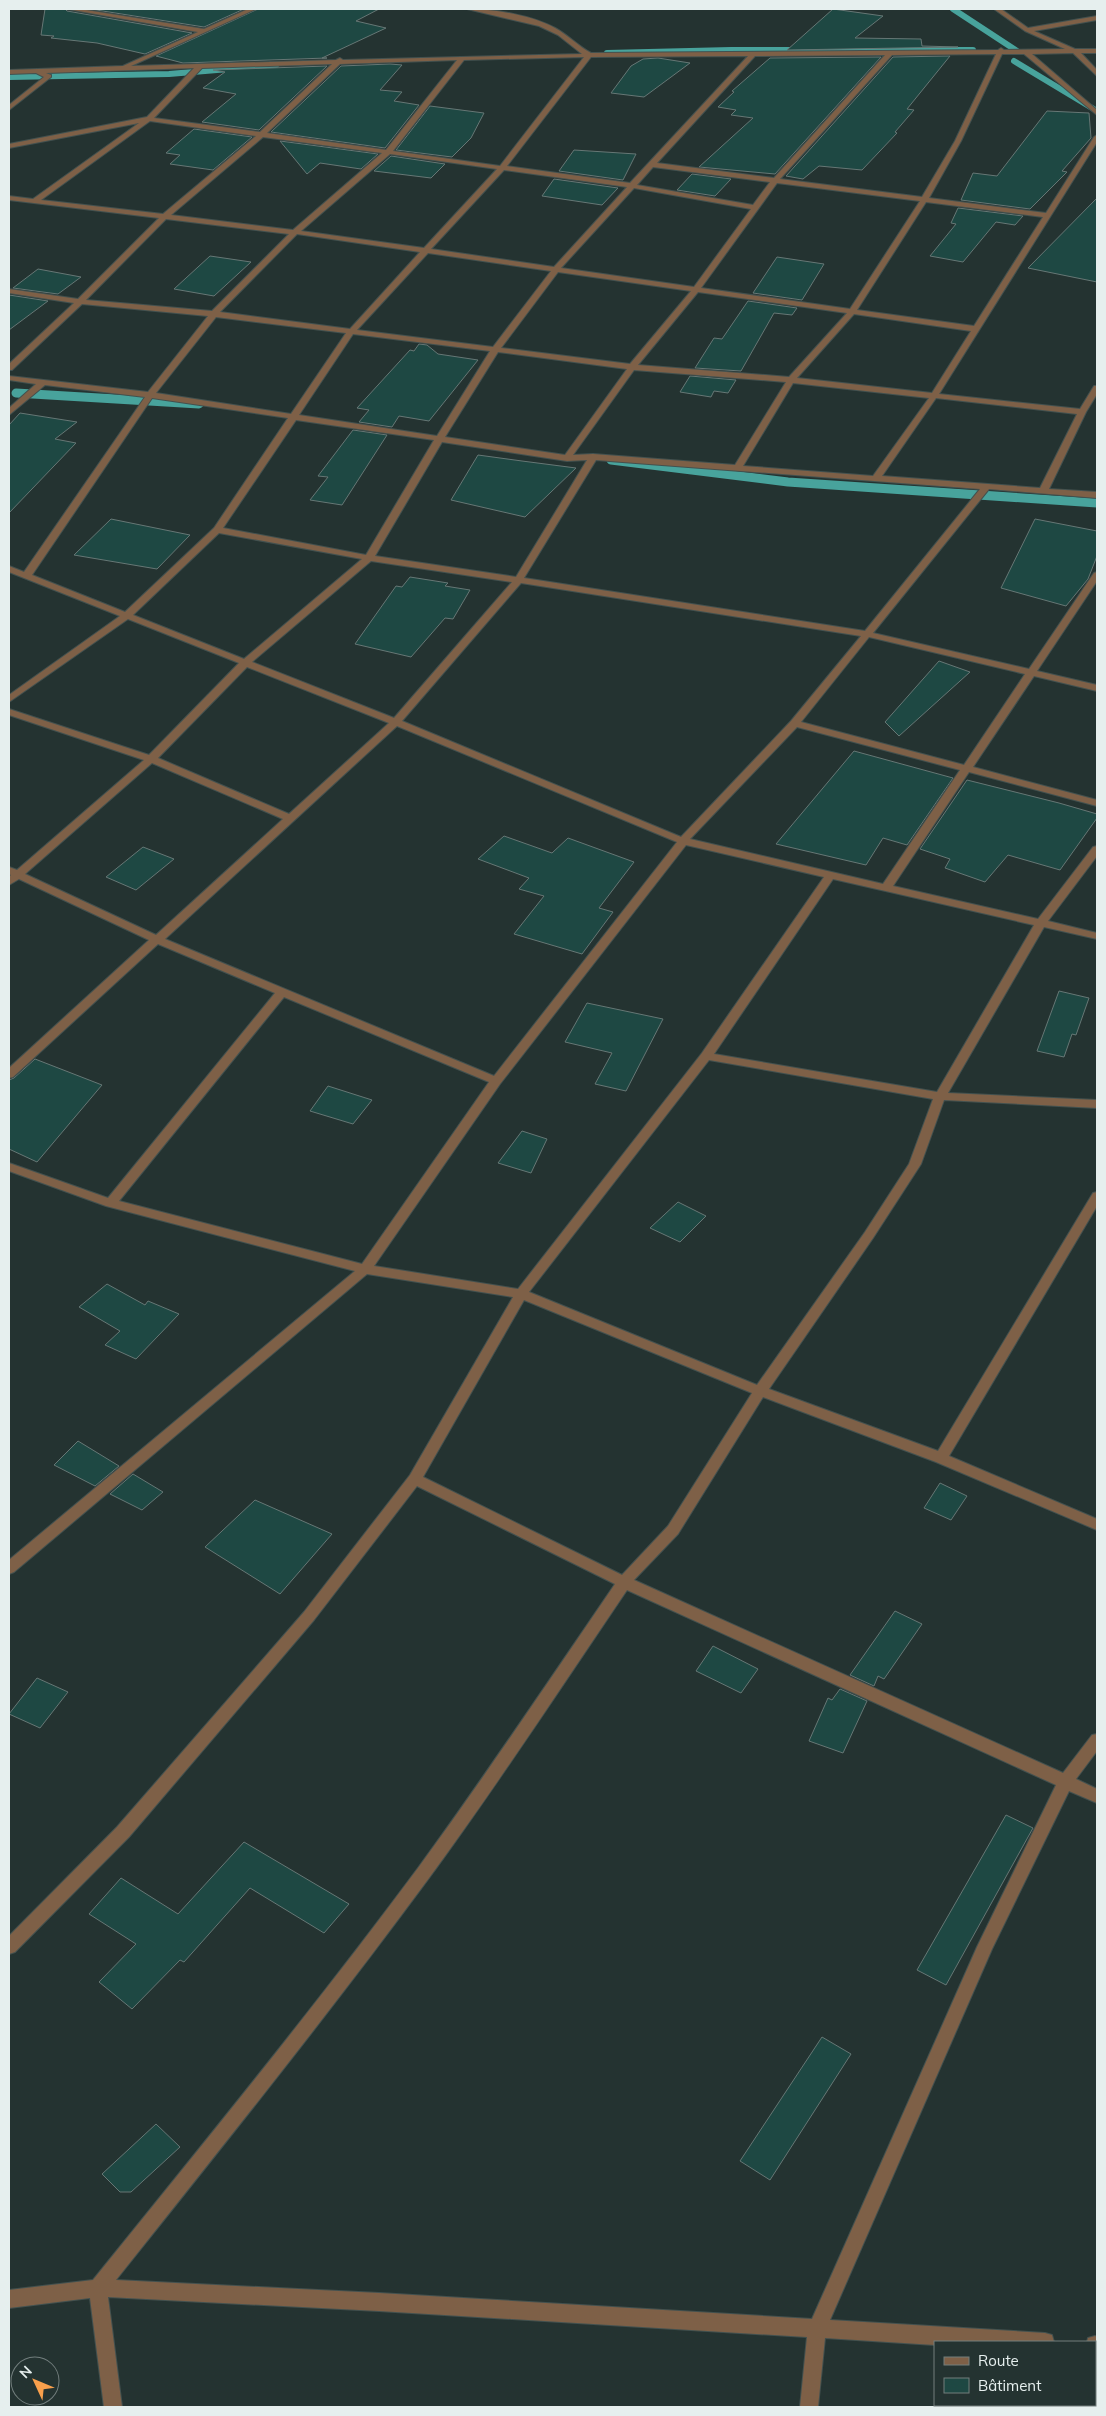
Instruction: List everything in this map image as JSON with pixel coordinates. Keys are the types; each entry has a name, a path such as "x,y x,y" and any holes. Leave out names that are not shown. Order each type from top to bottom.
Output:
{"street":[{"path":"70,9 206,31"},
{"path":"118,69 253,9"},
{"path":"470,9 542,26 560,34 589,55"},
{"path":"997,9 1026,30 1076,52 1097,74"},
{"path":"1026,30 1097,18"},
{"path":"9,72 463,57 754,52 888,54 1001,50 1097,51"},
{"path":"738,467 791,380 851,313 924,200 958,141 1001,50"},
{"path":"1024,51 1097,113"},
{"path":"9,882 13,872 151,759 246,662 369,558 495,350 556,269 754,52"},
{"path":"566,458 632,367 697,288 774,182 888,54"},
{"path":"9,699 126,616 217,530 350,333 502,168 589,55"},
{"path":"26,576 150,395 214,314 295,232 387,153 463,57"},
{"path":"9,368 80,302 164,216 262,134 340,60"},
{"path":"36,200 149,119 199,67"},
{"path":"9,108 49,76 36,71"},
{"path":"9,146 149,119 632,186 756,208"},
{"path":"876,478 934,396 1097,137"},
{"path":"652,166 1048,215"},
{"path":"9,198 295,232 697,288 851,313 976,329"},
{"path":"9,291 80,302 214,314 350,333 632,367 791,380 1082,412"},
{"path":"9,378 150,395 566,458 593,457 738,467 1097,495"},
{"path":"9,412 44,381"},
{"path":"1043,491 1082,412 1097,388"},
{"path":"9,1074 396,722 518,581 593,457"},
{"path":"9,1568 365,1269 496,1081 684,841 795,722 986,486"},
{"path":"217,530 369,558 867,634 1097,688"},
{"path":"9,569 396,722 684,841 1097,936"},
{"path":"886,888 1097,575"},
{"path":"9,712 151,759 290,818"},
{"path":"795,722 1097,803"},
{"path":"113,2407 98,2288 293,2044 424,1872 507,1755 624,1582 673,1530 760,1391 869,1235 915,1164 940,1096 1041,923 1097,848"},
{"path":"13,872 156,939 496,1081"},
{"path":"9,1947 123,1832 309,1616 415,1479 521,1294 706,1056 831,874"},
{"path":"110,1203 283,991"},
{"path":"706,1056 940,1096 1097,1104"},
{"path":"9,1168 110,1203 365,1269 521,1294 760,1391 941,1458 1097,1526"},
{"path":"941,1458 1097,1196"},
{"path":"415,1479 624,1582 1097,1796"},
{"path":"809,2407 817,2328 985,1947 1066,1781 1097,1740"},
{"path":"9,2299 98,2288 1029,2341"}],"building":[{"path":"45,9 65,9 67,11 192,33 145,54 97,43 51,38 54,36 41,35"},
{"path":"90,9 244,9 204,27"},
{"path":"258,9 379,9 356,21 386,28 322,58 327,58 183,63 156,56"},
{"path":"833,9 883,16 855,38 921,39 922,46 958,47 787,50"},
{"path":"950,56 907,109 914,110 895,132 897,133 862,170 819,166 803,179 786,176 893,57"},
{"path":"881,57 775,174 699,167 753,118 731,115 736,110 718,107 734,92 732,91 770,58"},
{"path":"658,58 690,63 644,97 611,93 631,66 643,59"},
{"path":"402,65 380,90 402,92 394,101 419,105 385,148 271,132 341,66"},
{"path":"327,66 259,130 202,122 236,94 203,88 225,72 213,70"},
{"path":"430,106 484,113 471,138 452,157 396,150"},
{"path":"1047,111 1089,113 1091,138 1062,171 1067,172 1030,209 961,200 973,173 997,176"},
{"path":"194,129 252,137 213,170 170,164 180,155 166,153"},
{"path":"280,141 378,154 361,169 320,163 307,174"},
{"path":"574,150 636,154 623,180 559,171"},
{"path":"391,156 445,164 431,178 374,171"},
{"path":"692,174 731,179 715,196 677,190"},
{"path":"554,179 618,188 602,205 542,196"},
{"path":"1097,198 1097,282 1028,268"},
{"path":"958,208 1023,216 1015,225 996,222 963,262 930,256 956,224 951,223"},
{"path":"210,256 251,262 214,296 174,289"},
{"path":"777,257 824,264 802,300 753,293"},
{"path":"38,269 81,277 58,294 13,288"},
{"path":"9,295 48,301 9,330"},
{"path":"748,301 797,308 792,315 774,313 741,371 695,368 714,338 722,339"},
{"path":"419,344 427,345 438,354 478,360 429,421 399,416 392,427 359,422 369,410 357,408 410,350 414,351"},
{"path":"690,376 736,380 728,393 714,391 711,397 680,392"},
{"path":"20,413 77,422 55,439 76,443 9,513 9,425"},
{"path":"353,430 387,435 342,505 310,500 328,477 318,476"},
{"path":"478,455 576,468 525,517 451,500"},
{"path":"111,519 190,535 157,569 74,555"},
{"path":"1035,519 1097,531 1097,556 1088,579 1066,606 1001,588"},
{"path":"410,577 448,583 445,586 470,590 453,619 445,618 411,657 355,644 396,586 402,587"},
{"path":"939,661 970,672 899,736 885,722"},
{"path":"854,751 953,778 907,845 883,838 866,865 776,844"},
{"path":"967,780 1097,814 1097,818 1060,870 1008,855 985,882 945,868 950,859 920,849"},
{"path":"504,836 552,853 568,838 634,862 599,908 613,912 582,954 514,934 544,896 519,889 529,878 478,859"},
{"path":"143,847 174,859 136,890 106,877"},
{"path":"1059,991 1089,998 1076,1035 1072,1034 1064,1057 1037,1051"},
{"path":"587,1003 663,1019 626,1091 595,1084 612,1053 565,1042"},
{"path":"35,1059 102,1085 37,1162 9,1149 9,1080 14,1078"},
{"path":"328,1086 372,1100 353,1124 310,1111"},
{"path":"522,1131 547,1139 531,1173 498,1163"},
{"path":"678,1202 706,1216 680,1242 650,1228"},
{"path":"107,1284 145,1305 148,1301 179,1314 136,1359 105,1345 120,1331 79,1307"},
{"path":"78,1441 119,1466 95,1486 54,1465"},
{"path":"133,1474 163,1492 142,1510 110,1494"},
{"path":"940,1483 967,1496 951,1520 924,1508"},
{"path":"255,1500 332,1534 280,1594 205,1547"},
{"path":"895,1611 922,1624 884,1679 878,1676 874,1686 850,1675"},
{"path":"713,1646 758,1669 741,1693 696,1671"},
{"path":"37,1678 68,1692 40,1728 9,1714"},
{"path":"840,1689 867,1701 843,1753 809,1741 828,1698 832,1700"},
{"path":"1006,1815 1033,1828 946,1985 917,1970"},
{"path":"244,1842 349,1904 324,1933 250,1888 184,1962 180,1960 132,2009 99,1982 136,1944 89,1914 121,1878 178,1914"},
{"path":"822,2037 851,2054 770,2180 740,2161"},
{"path":"156,2124 180,2147 131,2192 120,2192 102,2174"}],"waterway":[{"path":"953,9 1017,51"},
{"path":"607,53 731,50 973,50"},
{"path":"1014,61 1097,111"},
{"path":"9,77 169,74 276,65"},
{"path":"16,393 199,404"},
{"path":"611,460 788,482 1097,503"}]}
